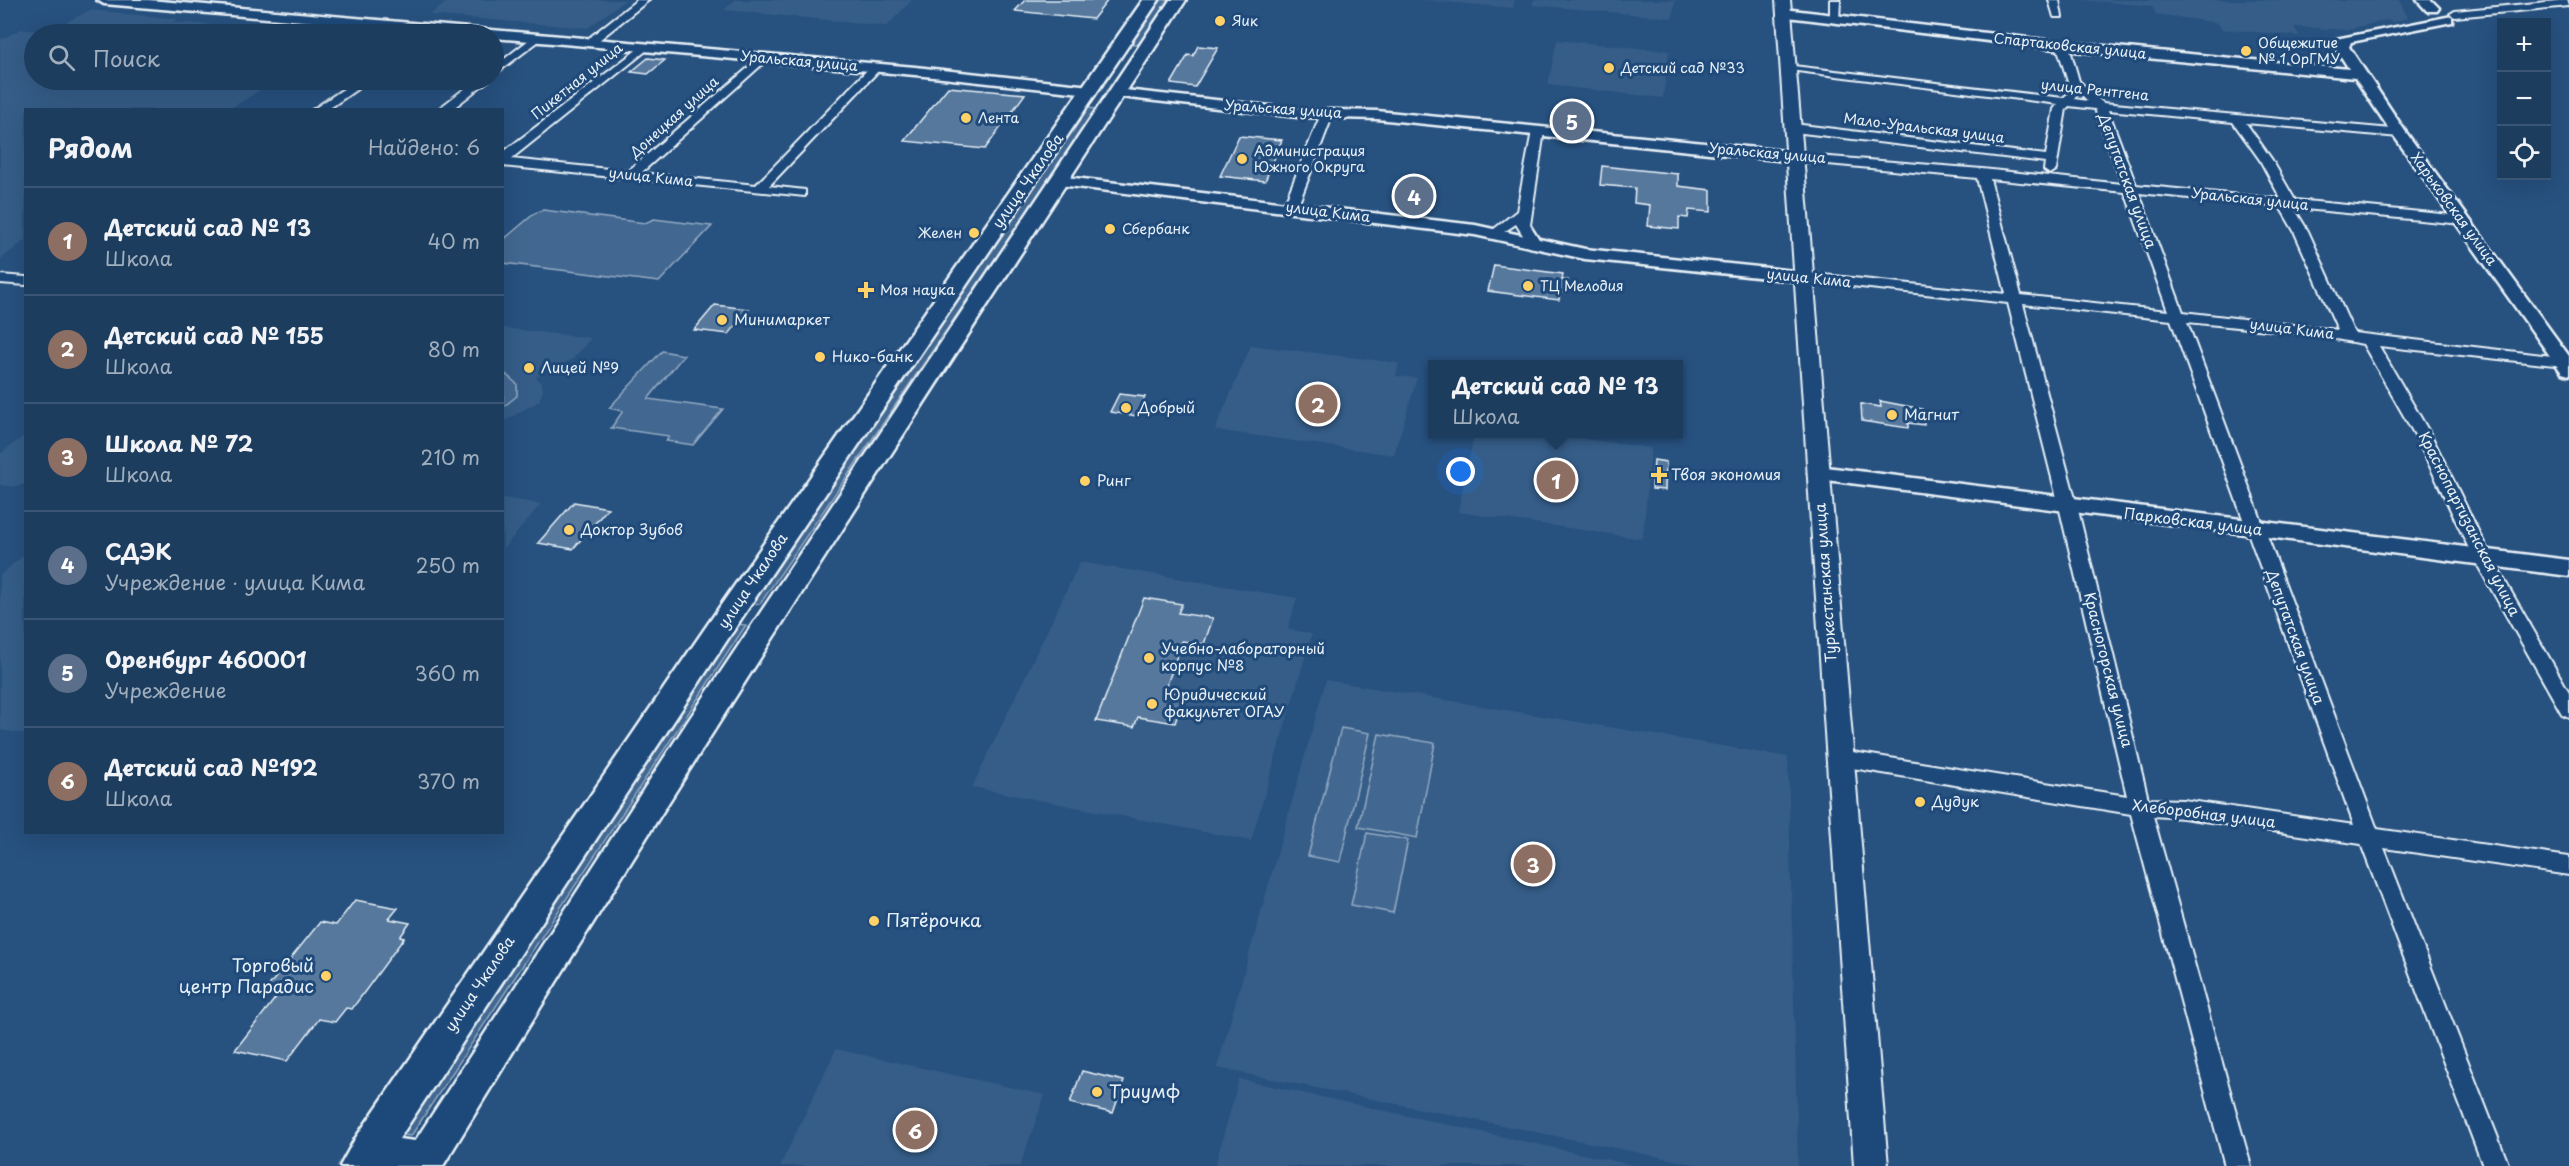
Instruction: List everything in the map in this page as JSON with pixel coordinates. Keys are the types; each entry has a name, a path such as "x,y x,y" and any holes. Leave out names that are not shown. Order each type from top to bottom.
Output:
{"main road":[{"name":"улица Чкалова","path":"1133,47 1150,0"},
{"name":"улица Чкалова","path":"364,1159 731,612 1133,47 1179,0"},
{"name":"Туркестанская улица","path":"1783,6 1797,157 1818,474 1871,1166"},
{"name":"улица Чкалова","path":"422,1164 771,618 1057,181 1103,91"},
{"path":"731,612 771,618"},
{"path":"364,1159 422,1164"}],"street":[{"name":"Уральская улица","path":"104,0 354,24"},
{"path":"589,43 644,0"},
{"path":"1835,0 1835,18"},
{"path":"2054,0 2058,15"},
{"path":"2420,24 2451,16 2569,3"},
{"name":"Спартаковская улица","path":"1783,6 1835,18 2063,46 2358,74"},
{"path":"2420,24 2428,7 2451,16"},
{"name":"Харьковская улица","path":"2420,24 2347,39 2342,42 2342,47 2399,134 2566,365"},
{"name":"Уральская улица","path":"504,36 875,68 1327,114 1377,115 2462,220"},
{"path":"504,64 538,38"},
{"path":"2051,179 2051,159 2064,101 2073,94 2074,82 2063,46"},
{"name":"Пикетная улица","path":"504,159 643,48"},
{"name":"Донецкая улица","path":"631,175 763,58"},
{"name":"улица Рентгена","path":"1789,67 2100,106 2399,134"},
{"path":"759,189 875,68"},
{"path":"2074,82 2100,106"},
{"path":"321,108 349,90"},
{"path":"446,108 470,90"},
{"name":"Депутатская улица","path":"2100,106 2369,837 2496,1166"},
{"path":"1290,208 1327,114"},
{"path":"2238,120 2266,160 2301,231 2347,335"},
{"name":"Мало-Уральская улица","path":"1794,128 2051,159"},
{"path":"1535,244 1523,225 1523,213 1538,131"},
{"name":"улица Кима","path":"504,161 800,193"},
{"name":"Красногорская улица","path":"1982,173 2068,506 2140,807 2238,1166"},
{"name":"улица Кима","path":"1057,181 1496,233 1535,244 1596,256 2347,335 2368,340 2566,365"},
{"path":"1496,233 1523,213"},
{"path":"0,279 24,281"},
{"name":"Краснопартизанская улица","path":"2368,340 2424,437 2482,557 2569,709"},
{"name":"Парковская улица","path":"1818,474 2569,568"},
{"name":"Хлеборобная улица","path":"1840,758 2140,807 2183,809 2569,866"}],"shaded area":[{"path":"450,0 625,0 588,28 429,15"},
{"path":"735,0 912,0 887,26 724,10"},
{"path":"1159,0 1169,0 1139,44 1129,44"},
{"path":"1422,0 1515,0 1513,8"},
{"path":"1534,0 1675,0 1673,18 1532,5"},
{"path":"2079,0 2399,0 2408,18 2392,22 2387,20 2345,30 2294,27 2300,36 2221,29 2218,23 2156,14 2152,6"},
{"path":"90,10 178,19 174,22 200,24 63,24"},
{"path":"24,29 24,90 261,90 231,108 24,108 24,241 0,260 0,40"},
{"name":"Детский сад №33","path":"1557,40 1669,51 1663,98 1548,85"},
{"path":"1086,108 1097,109 760,604 750,603"},
{"path":"543,210 645,223 654,219 712,226 659,282 504,263 504,239 535,213"},
{"name":"Лицей №9","path":"504,328 591,338 573,359 536,377 542,384 543,391 539,401 504,421"},
{"path":"1251,345 1399,363 1396,376 1417,378 1394,455 1215,430"},
{"path":"662,351 684,355 648,399 723,409 693,445 666,441 669,436 611,428 623,411 609,408"},
{"path":"504,373 517,384 517,396 504,406"},
{"path":"24,436 24,484 12,487 0,485 0,454"},
{"path":"1473,438 1577,438 1651,448 1643,539 1458,512"},
{"path":"504,498 541,504 504,548"},
{"path":"24,555 24,734 0,730 0,575"},
{"name":"Юридический факультет ОГАУ","path":"1080,562 1297,598 1288,629 1312,634 1251,841 972,787"},
{"path":"737,624 746,625 411,1136 395,1134"},
{"path":"1326,680 1788,757 1798,1166 1704,1166 1217,1068"},
{"path":"1341,728 1370,733 1340,862 1308,856"},
{"path":"1379,734 1435,743 1417,838 1358,827"},
{"path":"1367,833 1408,840 1393,913 1351,905"},
{"path":"836,1049 1045,1095 1020,1166 780,1166"},
{"path":"1239,1079 1637,1166 1215,1166"}],"building":[{"path":"1025,0 1108,0 1093,19 1015,11"},
{"path":"1198,46 1218,48 1195,87 1171,84 1188,55 1193,56"},
{"path":"648,58 665,60 648,74 631,72"},
{"name":"Лента","path":"948,87 1025,94 985,149 904,141"},
{"name":"Администрация Южного Округа","path":"1239,136 1282,140 1265,181 1220,176"},
{"path":"1602,166 1678,174 1678,186 1711,190 1711,212 1689,210 1688,218 1679,217 1679,229 1648,226 1650,205 1634,203 1635,188 1600,185"},
{"name":"ТЦ Мелодия","path":"1494,265 1563,274 1562,280 1568,280 1566,293 1560,292 1559,300 1488,291"},
{"name":"Минимаркет","path":"715,305 749,309 729,334 694,330"},
{"name":"Добрый","path":"1119,394 1145,397 1137,416 1110,412"},
{"name":"Магнит","path":"1880,401 1922,409 1924,425 1908,423 1908,428 1862,421 1861,404 1881,407"},
{"name":"Твоя экономия","path":"1654,460 1666,462 1665,490 1652,489"},
{"name":"Доктор Зубов","path":"574,502 608,508 573,549 538,543"},
{"name":"Учебно-лабораторный корпус №8","path":"1144,598 1182,604 1178,613 1213,618 1204,644 1182,641 1165,691 1185,694 1175,723 1138,717 1134,727 1096,721"},
{"name":"Торговый центр Парадис","path":"355,900 398,908 389,919 410,923 400,937 404,938 352,1009 346,1008 335,1022 319,1019 287,1061 235,1050 281,991 267,988 320,922 336,925"},
{"name":"Триумф","path":"1082,1071 1124,1081 1113,1113 1070,1103"}],"place":[{"name":"Яик","path":"1220,21"},
{"name":"Общежитие № 1 ОрГМУ","path":"2246,51"},
{"name":"Детский сад №33","path":"1609,68"},
{"name":"Лента","path":"966,118"},
{"name":"Оренбург 460001","path":"1572,121"},
{"name":"Администрация Южного Округа","path":"1242,159"},
{"name":"СДЭК","path":"1414,196"},
{"name":"Сбербанк","path":"1110,229"},
{"name":"Желен","path":"974,233"},
{"name":"ТЦ Мелодия","path":"1528,286"},
{"name":"Моя наука","path":"866,290"},
{"name":"Минимаркет","path":"722,320"},
{"name":"Нико-банк","path":"820,357"},
{"name":"Лицей №9","path":"529,368"},
{"name":"Детский сад № 155","path":"1318,404"},
{"name":"Добрый","path":"1126,408"},
{"name":"Магнит","path":"1892,415"},
{"name":"Твоя экономия","path":"1659,475"},
{"name":"Детский сад № 13","path":"1556,480"},
{"name":"Ринг","path":"1085,481"},
{"name":"Доктор Зубов","path":"569,530"},
{"name":"Учебно-лабораторный корпус №8","path":"1149,658"},
{"name":"Юридический факультет ОГАУ","path":"1152,704"},
{"name":"Дудук","path":"1920,802"},
{"name":"Школа № 72","path":"1533,864"},
{"name":"Пятёрочка","path":"874,921"},
{"name":"Торговый центр Парадис","path":"326,976"},
{"name":"Триумф","path":"1097,1092"},
{"name":"Детский сад №192","path":"915,1130"}]}
